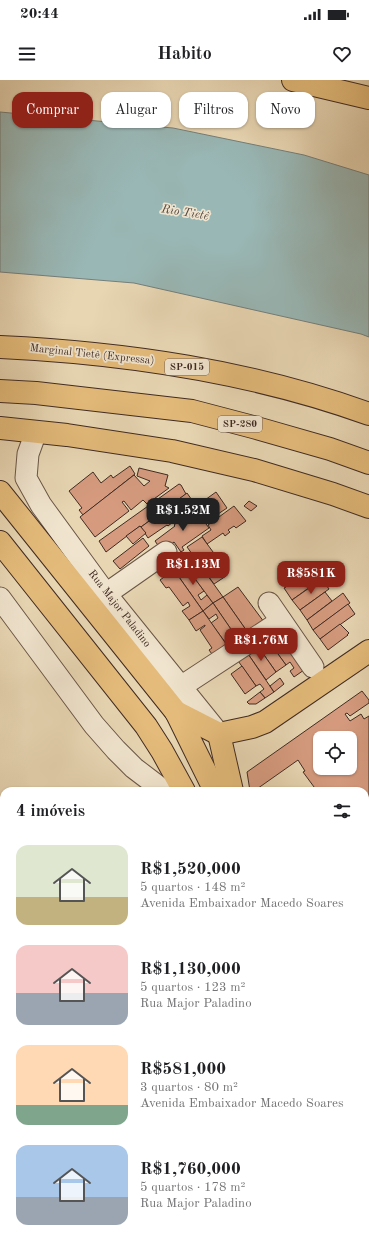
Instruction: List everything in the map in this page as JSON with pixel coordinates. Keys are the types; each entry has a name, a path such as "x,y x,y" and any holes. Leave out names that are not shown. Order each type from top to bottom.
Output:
{"main road":[{"path":"293,80 369,98"},
{"name":"Marginal Tietê (Expressa)","path":"0,347 118,356 236,375 288,388 369,414"},
{"name":"SP-280","path":"0,391 36,393 192,412 330,449 369,463"},
{"path":"0,428 67,435 172,451 254,470 333,494 369,507"},
{"path":"0,492 174,709 213,787"},
{"path":"0,542 146,726 182,787"},
{"path":"174,709 219,734 252,727 265,722 369,650"},
{"path":"219,734 231,787"}],"street":[{"path":"0,488 26,478 28,454 36,432"},
{"name":"Rua Major Paladino","path":"26,478 41,505 106,594 182,686 219,734"},
{"path":"106,594 166,552"},
{"path":"0,598 94,725 134,768 159,787"},
{"path":"269,603 313,667"},
{"path":"182,686 282,621"}],"water":[{"name":"Rio Tietê","path":"0,112 12,113 12,128 93,128 93,121 101,121 101,128 173,128 304,155 369,175 369,337 134,283 0,272"}],"building":[{"path":"130,466 135,474 83,515 79,510 82,508 69,491 93,472 101,483 111,475 113,478"},
{"path":"139,468 168,475 165,486 169,488 147,504 143,500 131,510 124,501 122,502 129,511 95,537 80,517 134,475 144,486 150,481 137,476"},
{"path":"179,484 186,494 106,552 99,541"},
{"path":"216,492 227,508 209,520 198,505"},
{"path":"187,493 194,503 197,503 185,511 186,512 172,520 173,522 168,526 167,525 148,538 141,527"},
{"path":"249,501 257,506 251,511 244,506"},
{"path":"234,506 246,521 236,528 234,526 228,530 230,532 225,536 223,533 207,544 202,536 211,530 208,525"},
{"path":"195,509 209,528 182,547 184,550 181,552 174,542 162,551 155,541"},
{"path":"140,526 146,533 133,544 126,536"},
{"path":"202,537 216,556 213,559 226,576 214,584 187,547"},
{"path":"143,538 149,546 120,569 113,561"},
{"path":"315,562 325,576 292,600 284,588 286,587 284,584 290,580 292,583 312,568 311,566"},
{"path":"184,563 204,591 198,595 201,600 207,595 213,603 203,611 174,570"},
{"path":"200,565 223,597 213,603 190,572"},
{"path":"174,570 203,611 189,620 182,611 190,606 188,602 183,606 169,587 166,588 160,580"},
{"path":"322,579 329,589 300,610 292,600"},
{"path":"238,587 267,626 251,637 223,597"},
{"path":"325,592 332,601 307,620 300,610"},
{"path":"343,593 350,603 313,630 307,620"},
{"path":"223,597 251,637 241,644 213,603"},
{"path":"213,603 235,635 225,642 211,623 218,618 216,614 209,619 203,611"},
{"path":"348,604 355,614 320,639 313,630"},
{"path":"203,611 231,651 217,661 209,650 212,648 200,630 205,625 196,631 189,620"},
{"path":"340,624 349,633 328,650 320,639"},
{"path":"276,630 304,670 294,677 290,671 294,668 290,662 286,665 266,638"},
{"path":"261,642 264,647 270,643 286,665 276,672 257,645"},
{"path":"257,645 276,672 266,680 246,651"},
{"path":"246,651 274,692 265,698 260,692 264,689 260,684 256,686 236,658"},
{"path":"242,666 256,686 245,694 231,674"},
{"path":"280,678 284,684 274,692 270,686"},
{"path":"362,691 369,700 369,703 350,716 347,713 345,714 350,721 361,714 364,719 369,716 369,787 314,787 303,772 305,771 298,760 260,787 249,787 247,772"},
{"path":"260,692 265,698 256,704 249,704 247,702"}]}
